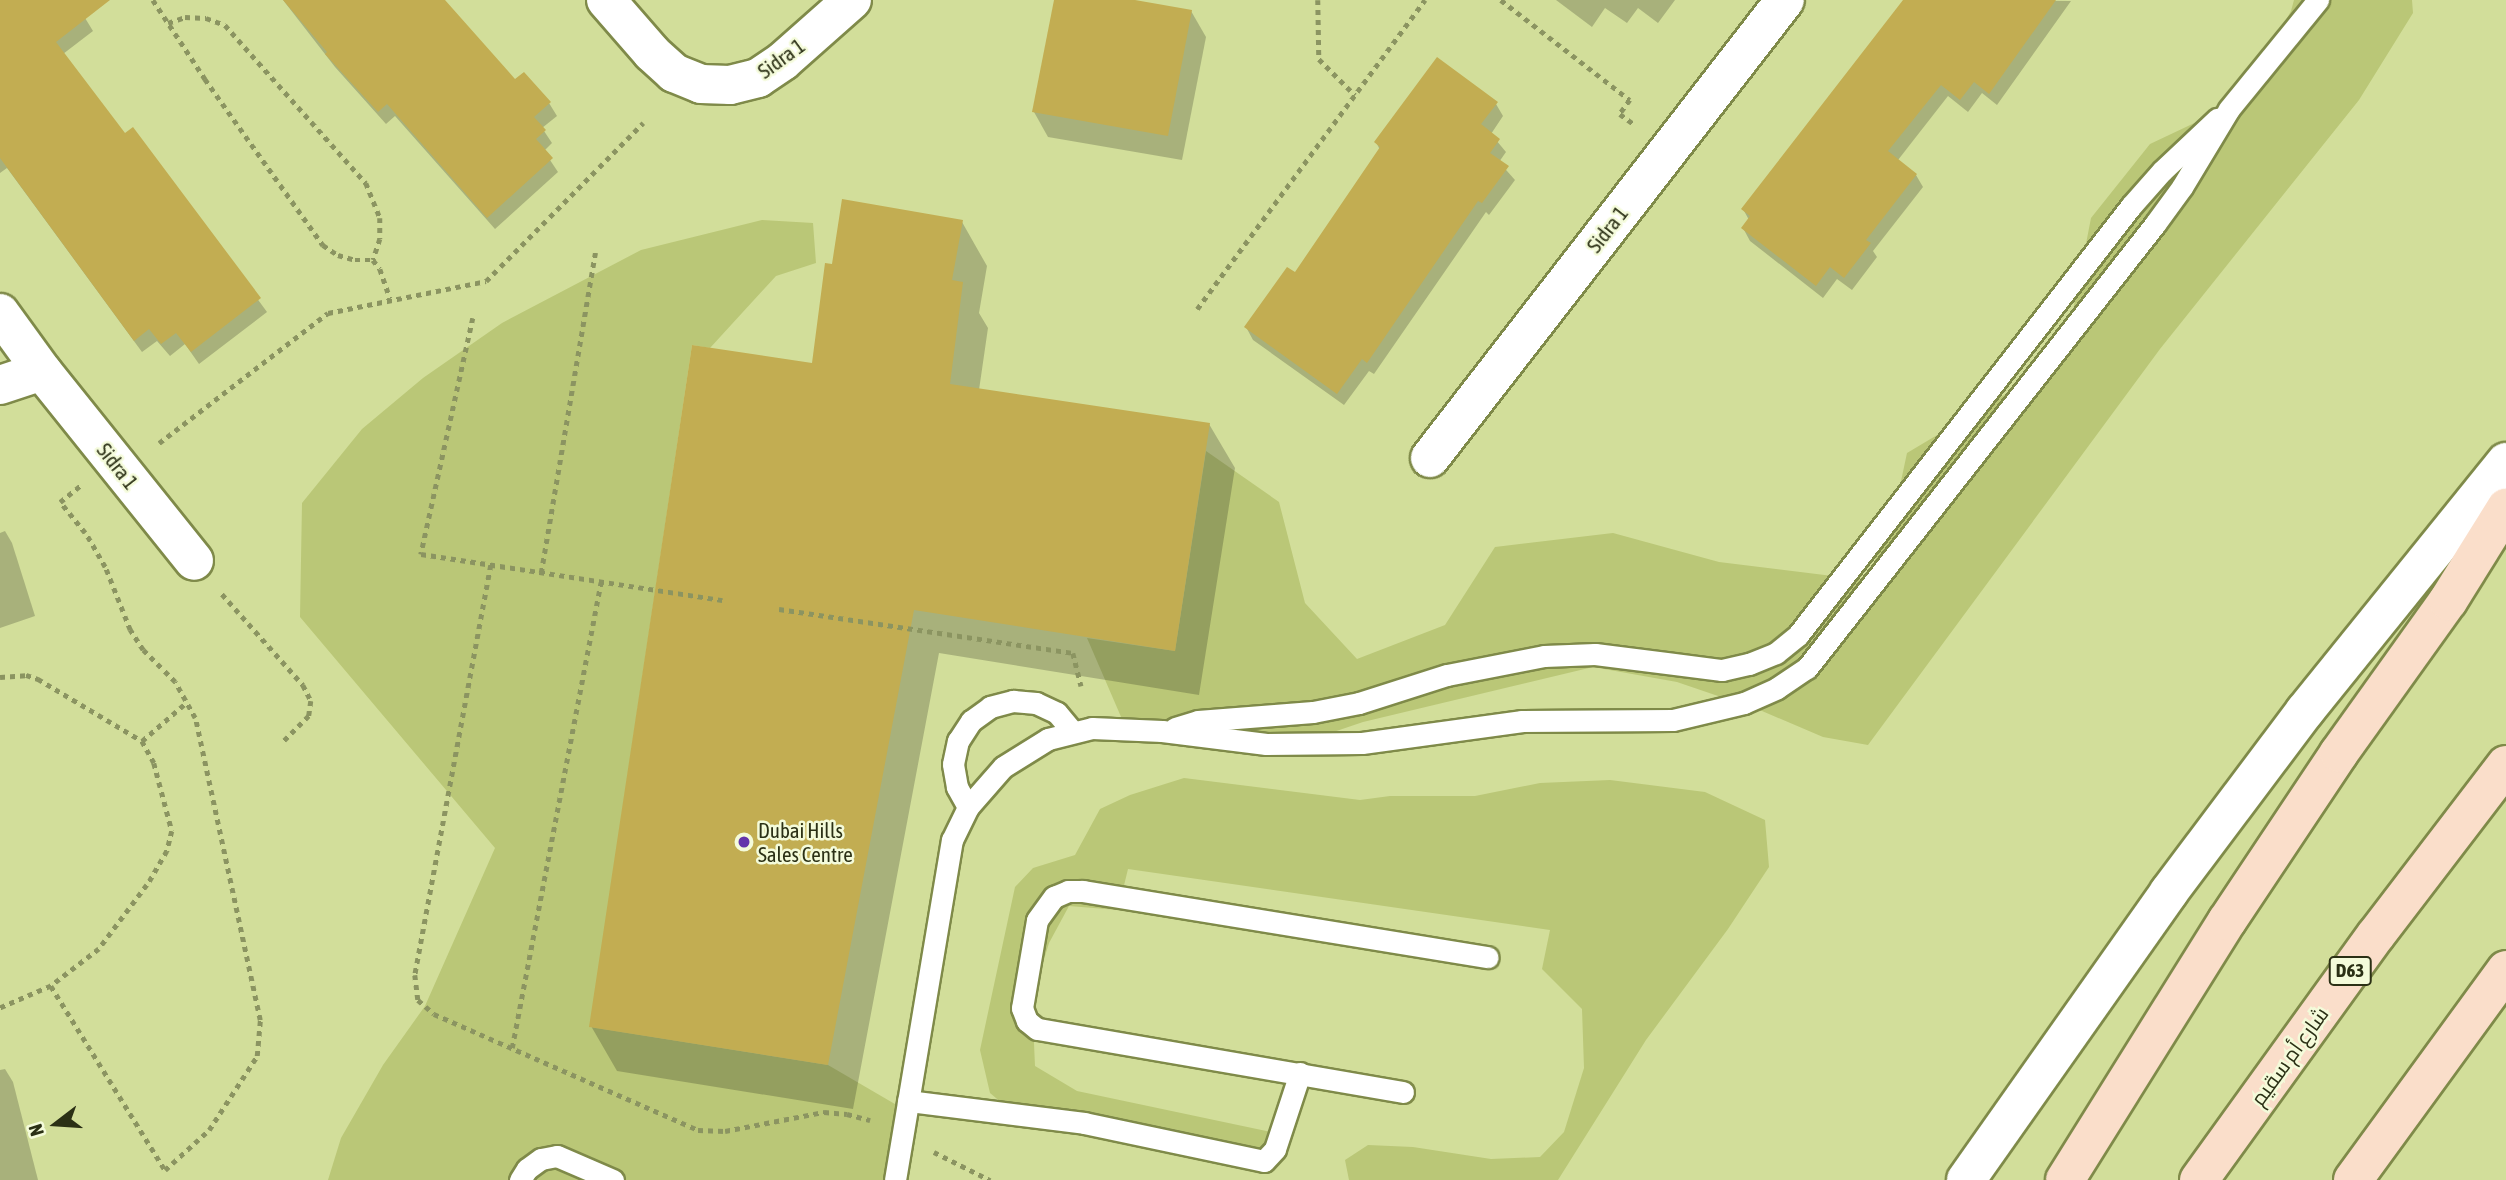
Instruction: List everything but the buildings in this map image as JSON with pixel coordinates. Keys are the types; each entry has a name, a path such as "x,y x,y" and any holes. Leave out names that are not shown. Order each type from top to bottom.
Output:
{"main road":[{"path":"2065,1180 2227,921 2339,753 2448,601 2506,508"},
{"name":"شارع أم سقيم","path":"2199,1180 2376,935 2506,765"},
{"path":"2353,1180 2506,970"}],"street":[{"name":"Sidra 1","path":"606,0 652,53 674,73 701,84 730,85 758,78 782,61 852,0"},
{"name":"Sidra 1","path":"1430,458 1785,0"},
{"name":"Sidra 1","path":"0,313 42,371 194,561"},
{"path":"0,386 42,371"},
{"path":"1966,1180 2169,892 2314,701 2506,462"}],"lane":[{"path":"895,1180 952,840 968,807 1003,767 1024,751 1083,730 1162,731 1254,743 1362,743 1522,722 1673,720 1744,703 1777,688 1807,667 2155,224 2182,187 2229,109 2318,0"},
{"path":"1162,731 1198,722 1313,712 1359,703 1447,675 1544,656 1620,656 1722,670 1749,664 1776,653 1798,635 2132,206 2178,155 2229,109"},
{"path":"968,807 957,787 953,764 958,741 971,721 990,707 1013,701 1036,703 1058,713 1083,730"},
{"path":"1403,1092 1037,1029 1027,1021 1022,1008 1022,995 1037,920 1054,897 1068,891 1083,891 1488,957"},
{"path":"908,1101 1084,1123 1264,1161 1275,1149 1300,1073"},
{"path":"520,1180 527,1169 541,1159 557,1156 613,1180"}],"path":[{"path":"153,0 323,245 338,255 355,260 373,260"},
{"path":"1318,0 1319,60 1355,95"},
{"path":"1198,309 1425,0"},
{"path":"1501,0 1630,100 1620,114 1669,150"},
{"path":"168,23 186,17 206,18 225,25 341,155 366,184 377,207 380,239 373,260"},
{"path":"51,986 165,1170 209,1130 247,1076 257,1056 260,1020 199,734 187,702 175,682 130,631 105,567 85,533 60,502 118,466 328,313 390,298 486,281 643,123"},
{"path":"541,573 595,253"},
{"path":"373,260 380,269 390,298"},
{"path":"473,318 421,554 723,600"},
{"path":"194,561 303,685 311,701 309,716 283,742"},
{"path":"491,565 415,975 418,1000 434,1014 698,1130 725,1131 824,1112 867,1119 990,1180"},
{"path":"512,1048 601,582"},
{"path":"779,609 1073,653 1083,730"},
{"path":"0,677 26,675 38,679 142,741 154,763 172,831 167,851 147,885 99,949 51,986 0,1008"},
{"path":"142,741 187,702"}],"green space":[{"path":"2294,0 2412,0 2413,13 2359,100 2160,349 1868,745 1823,737 1762,711 1677,682 1593,667 1363,722 1298,744 1128,733 1087,638 1175,651 1206,451 1279,502 1305,603 1357,659 1445,625 1495,547 1613,533 1719,562 1865,580 1891,528 1907,453 2011,391 2070,326 2091,218 2150,144 2241,101 2291,11"},
{"path":"762,220 813,223 816,263 776,276 710,348 692,345 590,1027 828,1065 900,1107 891,1180 328,1180 341,1138 383,1065 425,1006 495,848 300,617 302,503 362,429 423,378 502,323 641,250"},
{"path":"1184,778 1360,800 1390,796 1475,796 1540,783 1610,780 1705,792 1765,820 1769,867 1728,929 1646,1040 1558,1180 1349,1180 1345,1160 1368,1145 1413,1147 1491,1159 1540,1157 1564,1132 1584,1068 1582,1009 1542,969 1550,930 1128,869 1118,910 1069,906 1049,943 1032,998 1035,1066 1077,1091 1271,1132 1278,1154 1021,1119 990,1093 980,1050 1015,887 1033,868 1075,855 1100,809 1130,795"}],"place":[{"name":"Dubai Hills Sales Centre","path":"744,842"}]}
